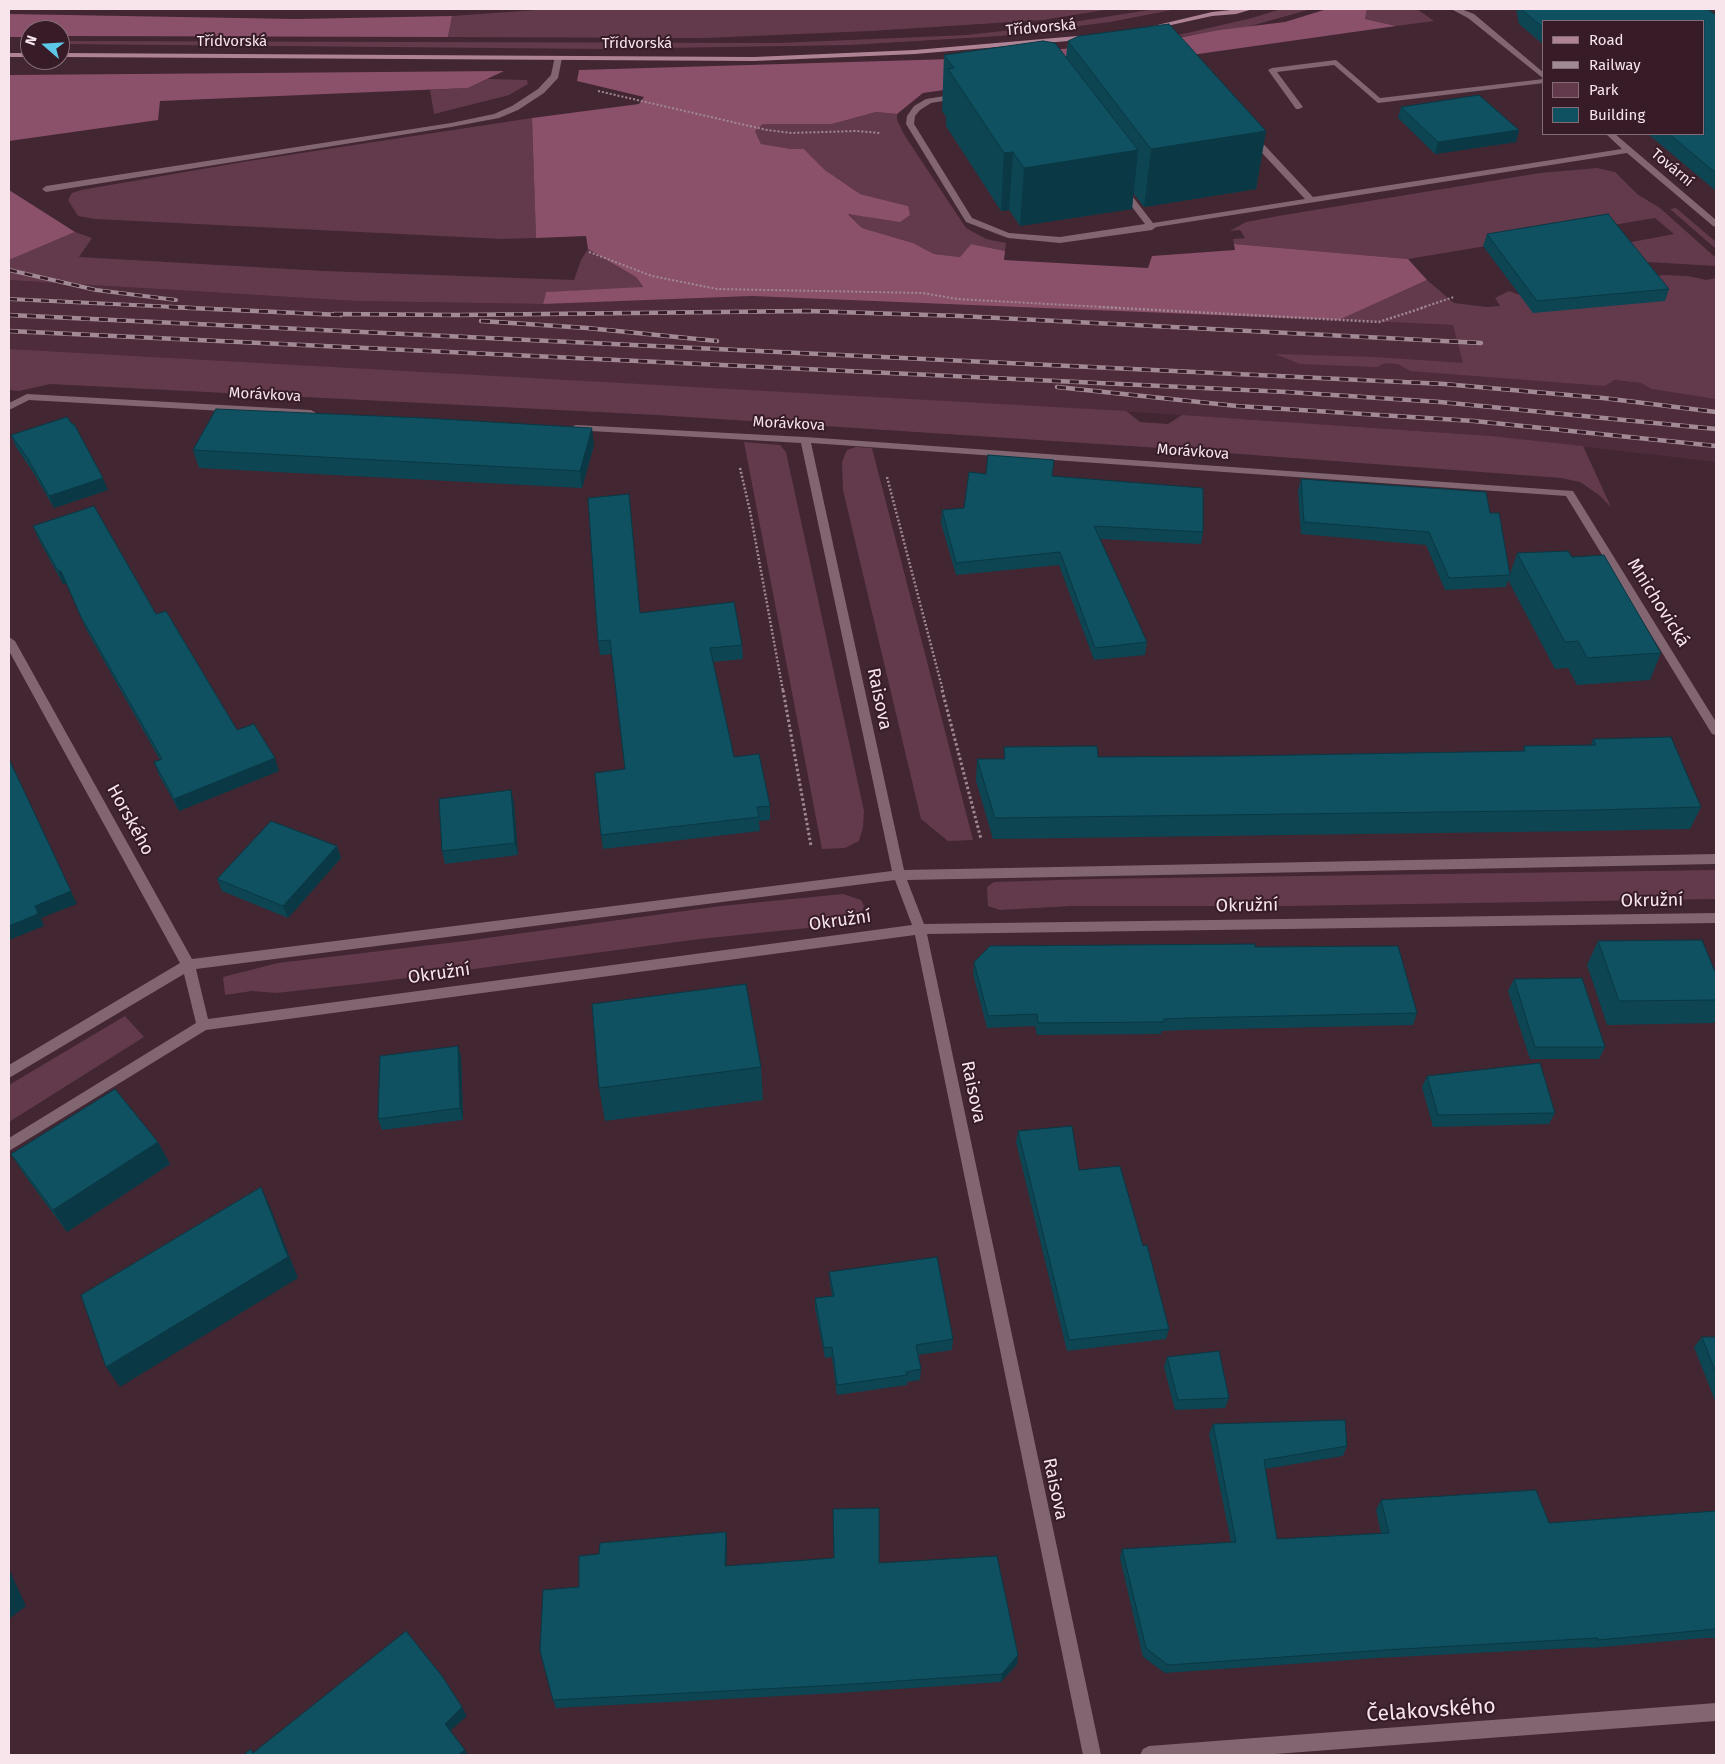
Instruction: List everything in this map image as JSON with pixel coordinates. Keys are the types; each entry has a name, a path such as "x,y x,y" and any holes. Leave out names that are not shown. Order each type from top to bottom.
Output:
{"main road":[{"path":"1212,14 1222,9"},
{"path":"1143,29 1212,14 1249,9"},
{"name":"Třídvorská","path":"70,55 754,59 847,56 1101,36"}],"street":[{"path":"1456,9 1471,16"},
{"path":"1466,9 1471,16 1542,75"},
{"path":"46,188 480,120 515,108 529,100 555,76 558,58"},
{"path":"1299,106 1272,70 1336,62 1378,101 1542,82"},
{"path":"964,96 929,101 917,108 911,116 910,124 969,220 1008,235 1060,240 1152,227 1629,150"},
{"path":"1245,130 1312,201"},
{"name":"Tovární","path":"1611,135 1716,224"},
{"path":"1118,184 1152,227"},
{"name":"Morávkova","path":"9,407 27,398 326,414"},
{"name":"Morávkova","path":"564,427 805,440 1569,494"},
{"name":"Raisova","path":"805,440 899,875 920,929 1092,1755"},
{"name":"Mnichovická","path":"1569,494 1716,731"},
{"name":"Horského","path":"9,641 188,965 203,1024"},
{"path":"9,1072 188,965 899,875 1716,859"},
{"name":"Okružní","path":"9,1146 203,1024 920,929 1716,918"},
{"name":"Čelakovského","path":"1149,1755 1716,1712"}],"path":[{"path":"548,84 626,97 767,130 808,133 856,131 918,137"},
{"path":"588,252 652,276 717,289 923,293 958,299 1379,322 1454,297"},
{"path":"733,436 750,511 812,846"},
{"path":"879,445 982,843"}],"shaded area":[{"path":"1327,9 1367,9 1365,19 1396,26 923,93 897,114 876,112 832,124 763,124 755,131 761,144 791,149 804,149 825,170 860,194 908,206 910,215 900,222 848,214 862,228 913,243 934,254 960,257 971,244 1005,251 1004,260 1148,268 1152,256 1235,250 1234,244 1408,259 1427,280 1339,320 752,296 543,304 546,292 643,287 636,277 588,249 586,236 536,238 532,118 639,104 644,97 577,81 579,70 952,59 1172,39 1220,30 1285,22"},
{"path":"9,14 296,19 452,16 448,37 70,36 70,20 20,20 20,37 9,37"},
{"path":"504,71 468,88 160,101 158,120 9,141 9,75"},
{"path":"9,190 75,232 9,260"},
{"path":"9,280 357,301 537,304 752,296 1492,327 1601,379 1641,383 1716,397 1716,462 1492,436 1149,413 9,349"}],"green space":[{"path":"551,9 1110,9 1043,20 871,31 705,38 448,37 452,16"},
{"path":"1155,9 1177,9 1110,22 1000,36 850,45 603,49 70,44 70,41 779,43 967,35 1048,26"},
{"path":"1281,9 1311,9 1247,27 1157,40 1252,18"},
{"path":"1367,9 1417,9 1434,21 1396,26 1365,19"},
{"path":"488,79 527,80 528,84 509,95 434,114 430,90 468,88"},
{"path":"876,112 897,114 897,120 905,136 966,228 986,239 1006,243 1005,251 971,244 960,257 934,254 913,243 862,228 848,213 908,206 860,194 825,170 804,149 791,149 761,144 755,131 763,124 832,124"},
{"path":"532,118 536,238 502,239 95,219 78,216 68,200 72,193 81,190 249,161"},
{"path":"1597,168 1615,172 1637,194 1660,208 1716,258 1716,266 1614,260 1584,251 1674,234 1655,218 1408,259 1234,244 1233,239 1245,238 1240,230 1230,231 1246,222 1278,216 1540,173"},
{"path":"1676,208 1716,242 1716,249 1670,209"},
{"path":"75,232 92,238 79,257 324,271 574,280 581,260 588,249 636,277 643,288 546,292 543,304 357,301 9,280 9,260"},
{"path":"1663,275 1688,276 1706,280 1716,278 1716,399 1652,389 1641,383 1614,380 1605,386 1410,371 1398,364 1385,363 1377,367 1300,364 1275,354 1375,357 1463,363 1453,325 1339,320 1427,280 1454,303 1486,307 1500,306 1495,298 1509,291 1520,295"},
{"path":"9,349 1126,411 1140,422 1168,424 1182,415 1492,436 1583,446 1611,507 1599,495 1580,482 1561,478 1160,448 657,415 50,384 19,391 9,390"},
{"path":"744,442 780,445 786,452 864,811 863,827 859,841 845,848 822,849"},
{"path":"856,447 872,448 973,840 948,841 921,819 843,490 842,462 847,450"},
{"path":"1716,870 1716,899 1289,906 1071,906 1000,910 988,906 987,887 994,882 1092,879"},
{"path":"843,894 861,900 864,906 860,917 847,924 700,939 376,982 276,993 252,991 225,995 223,977 278,963 465,941 721,906"},
{"path":"125,1016 144,1037 9,1122 9,1085"}],"building":[{"path":"1522,9 1707,9 1716,15 1716,173 1670,135 1705,135 1705,20 1542,20 1542,26"},
{"path":"1169,24 1266,131 1151,149 1068,41 1079,36"},
{"path":"1043,41 1055,43 1138,150 1024,168 1013,152 1004,153 948,69 954,68 944,55"},
{"path":"1479,95 1519,130 1438,142 1401,107"},
{"path":"1608,214 1669,289 1537,301 1487,234"},
{"path":"216,409 424,418 592,428 580,471 193,450"},
{"path":"67,417 74,424 103,478 49,496 28,459 11,435"},
{"path":"988,455 1054,460 1052,476 1203,488 1203,532 1094,526 1147,642 1095,648 1060,552 956,563 942,510 964,508 969,472 986,474"},
{"path":"1301,479 1486,492 1490,513 1499,513 1510,575 1449,578 1429,532 1304,522"},
{"path":"629,494 640,613 734,602 742,645 710,648 734,757 759,754 770,806 757,807 759,817 601,835 595,773 625,769 610,640 598,641 588,498"},
{"path":"94,506 156,614 166,611 237,730 254,724 275,758 174,799 154,762 162,759 81,617 61,571 58,571 33,526"},
{"path":"1568,551 1572,557 1604,555 1661,653 1587,658 1578,641 1565,642 1517,553"},
{"path":"1671,737 1701,807 995,818 977,759 1005,759 1004,747 1097,746 1098,757 1238,756 1525,751 1524,746 1596,745 1593,739"},
{"path":"9,759 71,891 35,906 38,914 9,926"},
{"path":"511,790 515,843 442,851 439,799"},
{"path":"271,821 337,846 283,906 217,879"},
{"path":"1702,940 1716,974 1716,1000 1619,1001 1598,941"},
{"path":"1255,944 1255,947 1398,946 1417,1013 1188,1018 1164,1019 1164,1022 1038,1023 1037,1014 988,1016 974,962 990,946"},
{"path":"1582,978 1605,1047 1535,1047 1514,979"},
{"path":"746,984 761,1067 599,1088 592,1004"},
{"path":"458,1046 460,1108 378,1119 380,1056"},
{"path":"1540,1063 1555,1113 1438,1115 1427,1076"},
{"path":"115,1089 158,1142 53,1210 11,1154"},
{"path":"1072,1126 1079,1170 1120,1166 1143,1246 1147,1245 1169,1329 1069,1340 1018,1131"},
{"path":"261,1187 288,1257 106,1367 81,1295"},
{"path":"937,1257 953,1339 916,1345 921,1369 906,1372 907,1375 837,1385 832,1347 824,1348 815,1298 834,1296 829,1272"},
{"path":"1702,1337 1716,1337 1716,1373"},
{"path":"1219,1351 1229,1398 1178,1400 1167,1357"},
{"path":"1345,1420 1347,1446 1264,1460 1277,1539 1389,1533 1381,1500 1536,1490 1549,1523 1716,1511 1716,1629 1598,1640 1598,1638 1384,1650 1168,1665 1146,1648 1122,1549 1236,1542 1213,1424"},
{"path":"879,1508 879,1563 997,1556 1018,1655 1002,1674 839,1685 553,1700 540,1651 543,1590 579,1587 579,1556 599,1554 600,1543 726,1532 725,1566 834,1558 833,1509"},
{"path":"406,1631 442,1676 462,1707 445,1724 465,1750 458,1755 243,1755 251,1749 253,1753"}],"railway":[{"path":"9,270 96,290 176,300"},
{"path":"9,299 195,308"},
{"path":"169,307 341,315"},
{"path":"334,314 457,315 808,311 960,316 1481,343"},
{"path":"9,315 1444,384 1603,398 1716,412"},
{"path":"481,321 587,328 717,341"},
{"path":"9,331 1287,392 1440,402 1716,429"},
{"path":"1057,387 1237,406 1474,421 1716,446"}]}
